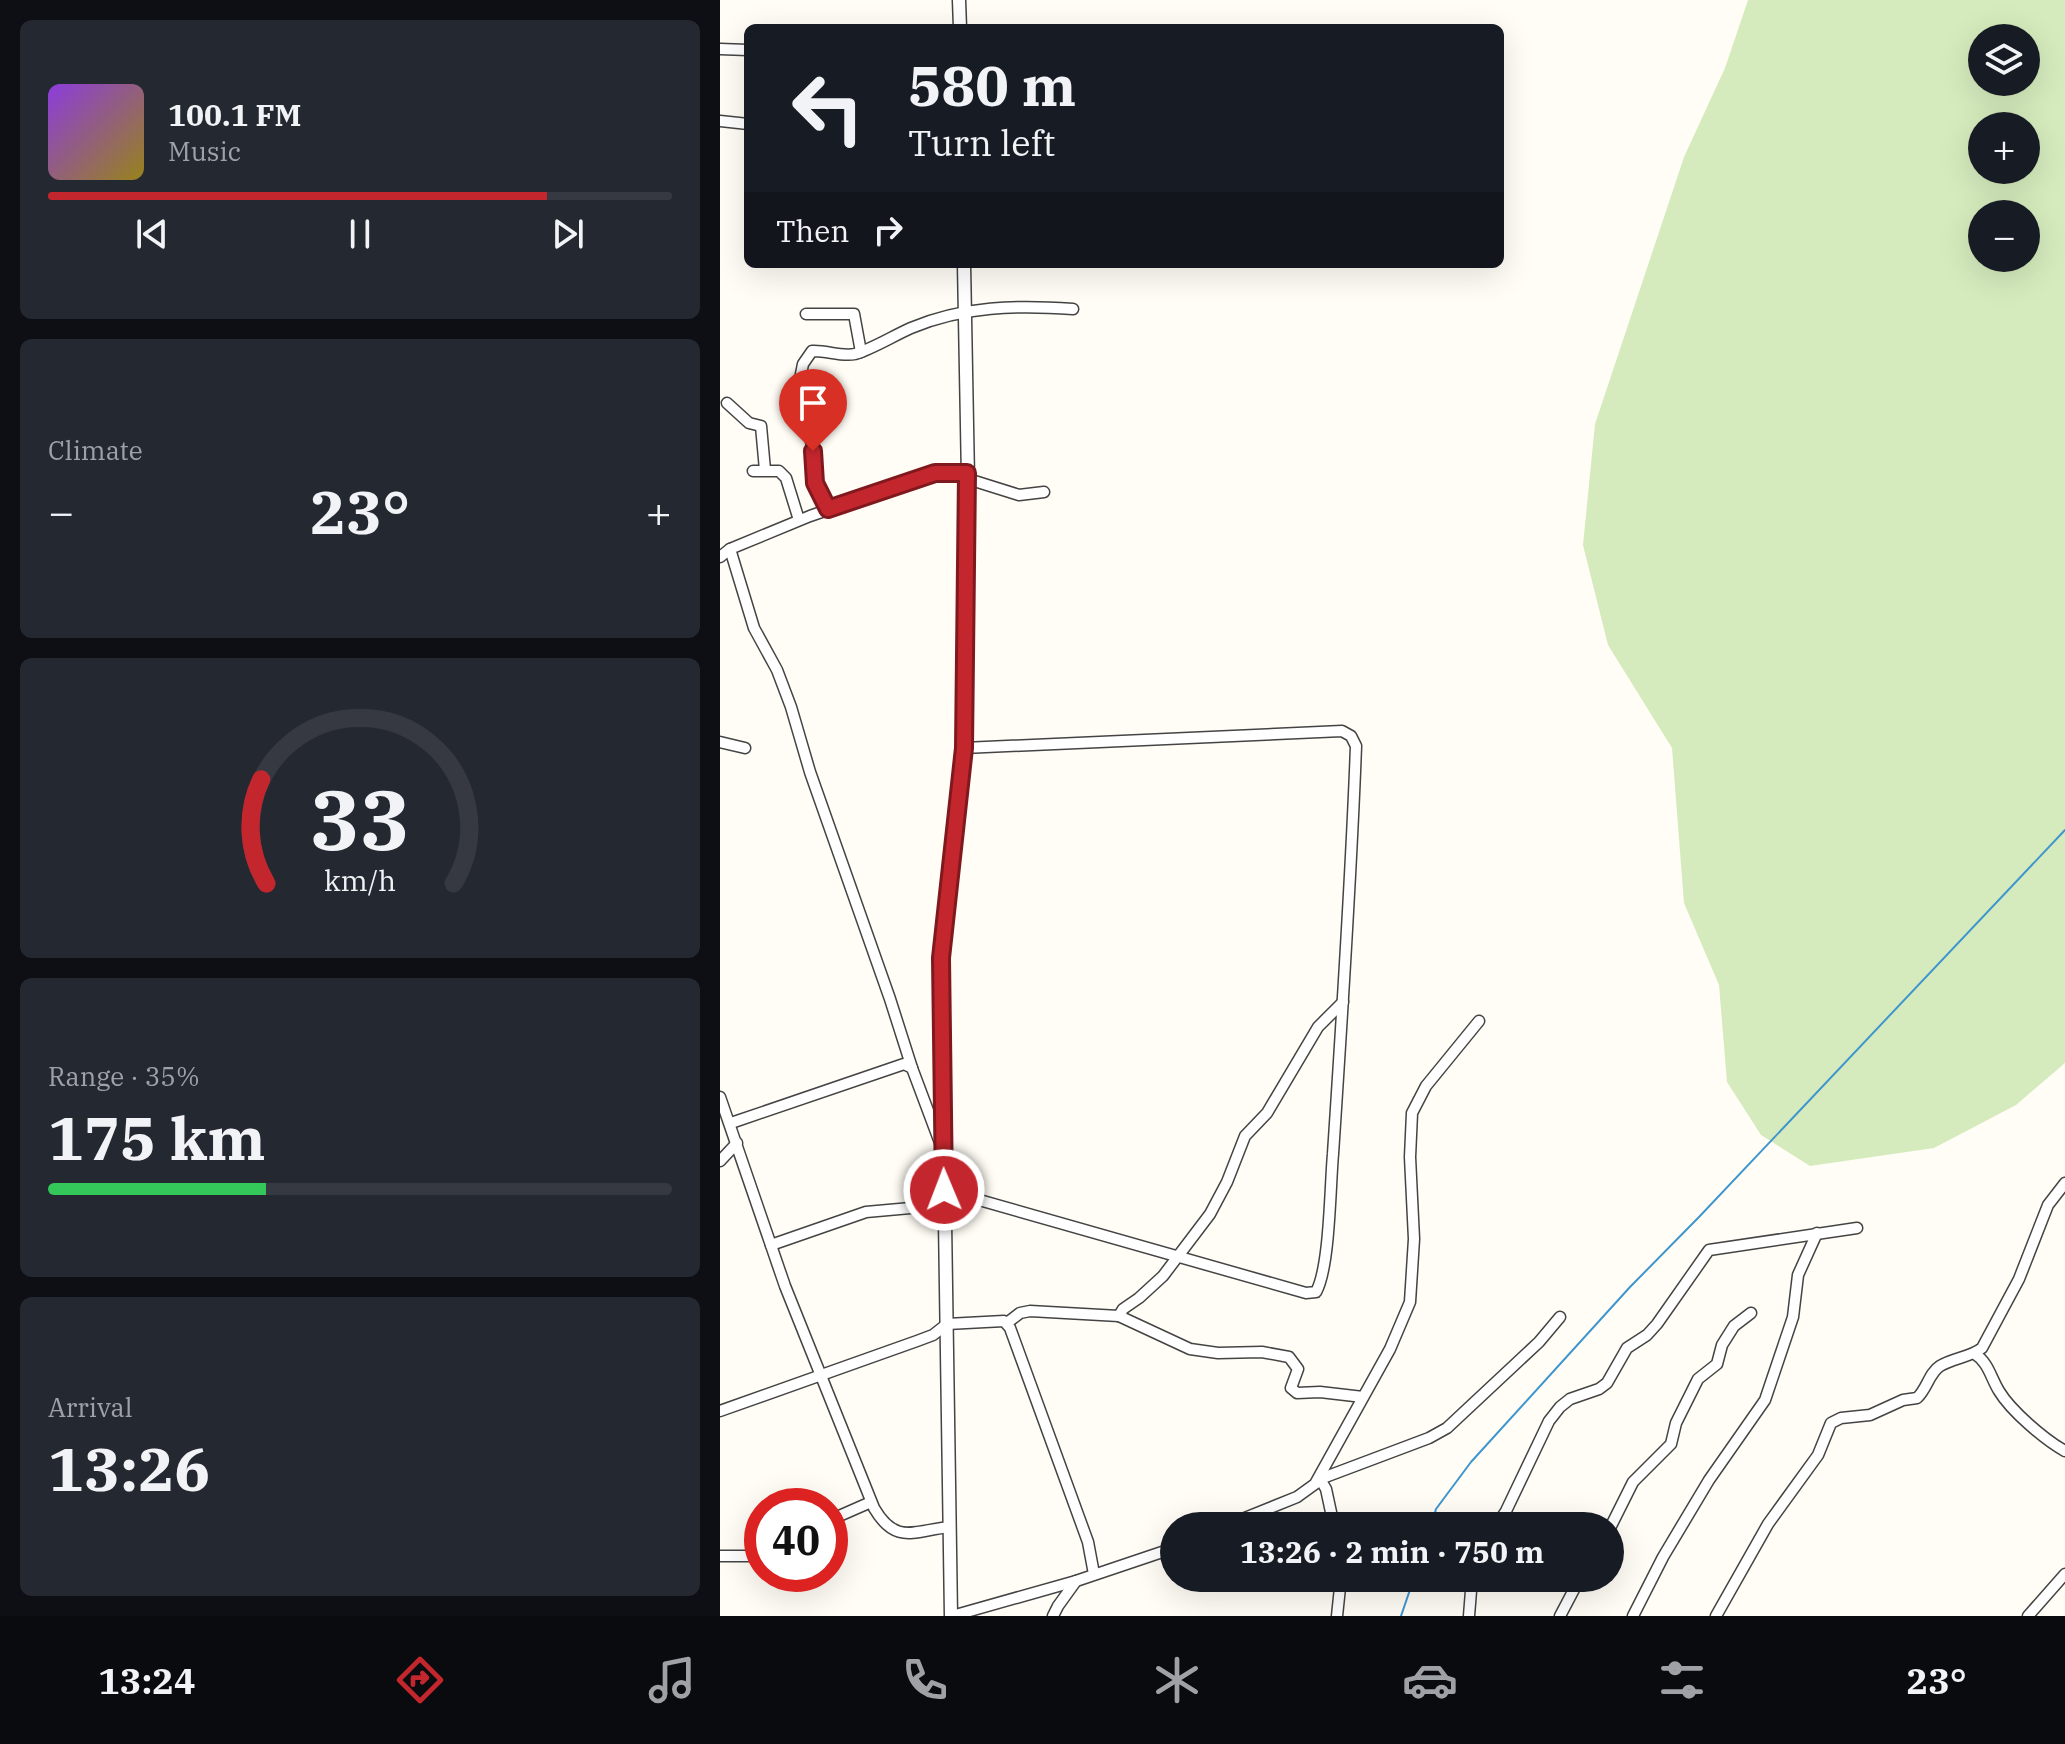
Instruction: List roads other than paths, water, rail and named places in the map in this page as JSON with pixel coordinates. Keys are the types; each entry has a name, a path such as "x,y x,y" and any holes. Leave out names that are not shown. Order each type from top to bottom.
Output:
{"street":[{"path":"959,0 960,24"},
{"path":"720,49 744,50"},
{"path":"720,121 744,124"},
{"path":"964,268 967,476 964,748 941,958 952,1616 1076,1581 1160,1553"},
{"path":"828,509 815,483 813,451 800,394 799,376 812,351 846,355 861,352 911,328 992,307 1073,309"},
{"path":"806,314 854,314 861,352"},
{"path":"727,403 749,423 761,426 765,470"},
{"path":"753,471 779,471 786,478 799,520"},
{"path":"720,557 730,549 799,520 935,473 967,476 1019,495 1044,492"},
{"path":"730,549 754,628 777,670 791,707 810,772 943,1152"},
{"path":"944,1190 1306,1293 1316,1292 1324,1258 1343,1002 1356,746 1351,736 1342,731 1318,731 964,748"},
{"path":"720,742 745,748"},
{"path":"1119,1316 1179,1256 1217,1203 1245,1136 1267,1113 1318,1027 1343,1002"},
{"path":"1320,1479 1390,1349 1410,1302 1414,1239 1410,1157 1412,1113 1426,1086 1479,1021"},
{"path":"731,1123 904,1064 912,1068"},
{"path":"720,1097 771,1245 871,1502 878,1515 898,1532 914,1534 950,1527"},
{"path":"721,1160 737,1143"},
{"path":"1975,1354 1996,1325 2019,1279 2041,1219 2065,1183"},
{"path":"771,1245 866,1212 944,1205"},
{"path":"1505,1512 1549,1421 1570,1399 1607,1383 1627,1348 1657,1324 1709,1250 1857,1228"},
{"path":"1633,1616 1663,1557 1709,1480 1765,1400 1793,1317 1798,1275 1817,1233"},
{"path":"720,1411 933,1335 946,1325 990,1321 1007,1323 1020,1313 1030,1311 1119,1316 1190,1349 1218,1353 1262,1352 1289,1357 1298,1369 1291,1388 1297,1393 1363,1397"},
{"path":"1618,1512 1633,1482 1671,1444 1676,1423 1698,1379 1717,1364 1722,1345 1734,1326 1751,1313"},
{"path":"1260,1512 1297,1497 1320,1479 1429,1438 1447,1428 1539,1342 1560,1317"},
{"path":"1007,1323 1088,1542 1094,1574"},
{"path":"1716,1616 1768,1524 1818,1455 1831,1423 1841,1418 1870,1415 1903,1400 1917,1398 1933,1373 1964,1355 1975,1354 1984,1362 2005,1399 2048,1442 2065,1451"},
{"path":"1320,1479 1326,1489 1331,1512"},
{"path":"848,1512 871,1502"},
{"path":"720,1556 744,1556"},
{"path":"2028,1616 2065,1574"},
{"path":"1053,1616 1076,1581"},
{"path":"1337,1616 1340,1592"},
{"path":"1469,1616 1471,1592"},
{"path":"1560,1616 1573,1592"}],"waterway":[{"path":"1435,1512 1471,1462 1630,1287 2065,830"},
{"path":"1401,1616 1409,1592"}]}
